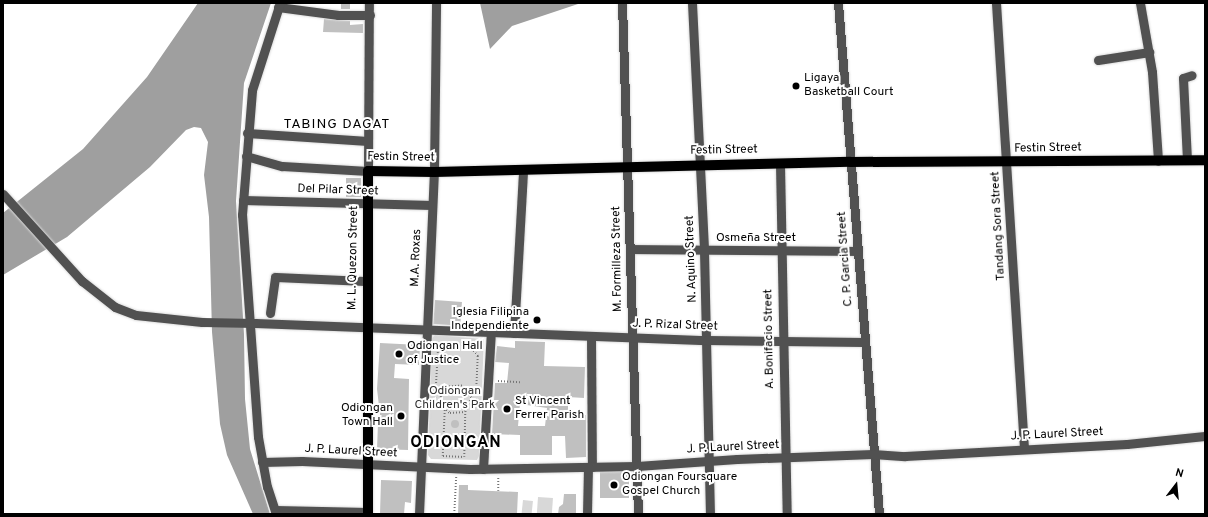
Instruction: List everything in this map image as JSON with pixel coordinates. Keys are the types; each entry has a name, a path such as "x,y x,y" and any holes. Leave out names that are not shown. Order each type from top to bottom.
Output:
{"main road":[{"name":"Festin Street","path":"368,171 434,172 701,164 850,162 1008,163 1205,160"},
{"name":"M. L. Quezon Street","path":"368,171 366,281 369,464 368,513"}],"street":[{"name":"M. L. Quezon Street","path":"368,171 369,3"},
{"name":"M.A. Roxas","path":"419,514 434,172 436,3"},
{"name":"M. Formilleza Street","path":"622,3 638,514"},
{"name":"N. Aquino Street","path":"692,3 701,164 707,340 710,514"},
{"name":"C. P. Garcia Street","path":"838,3 879,514"},
{"name":"Tandang Sora Street","path":"996,3 1008,163 1009,225 1024,448"},
{"path":"1140,3 1149,52 1158,160"},
{"path":"368,513 276,512 262,462 249,319 243,200 247,133 252,90 279,5 338,15 370,16"},
{"path":"1098,60 1149,52"},
{"path":"1187,160 1183,78 1192,75"},
{"path":"247,133 368,141"},
{"name":"Festin Street","path":"246,156 282,166 368,171"},
{"name":"A. Bonifacio Street","path":"780,164 780,251 787,514"},
{"path":"514,333 523,170"},
{"name":"J. P. Rizal Street","path":"3,194 61,259 96,294 115,307 136,315 202,322 366,326 427,330 707,340 864,342"},
{"name":"Del Pilar Street","path":"243,200 432,205"},
{"name":"Osmeña Street","path":"630,249 704,251 857,251"},
{"path":"270,313 275,277 366,281"},
{"path":"483,469 491,332"},
{"path":"587,514 590,467 591,336"},
{"name":"J. P. Laurel Street","path":"262,462 369,464 483,469 637,466 785,457 874,454 906,456 1024,448 1127,444 1205,436"}],"path":[{"path":"462,331 462,346"},
{"path":"435,398 438,345 470,346 478,356 476,400"},
{"path":"488,380 520,382"},
{"path":"458,384 467,389 471,398 465,412 464,458 443,456 445,410 441,401 443,391 458,384"},
{"path":"445,410 455,415 465,412"},
{"path":"454,514 456,468"},
{"path":"498,468 498,491"}],"green space":[{"name":"Odiongan Children's Park","path":"435,335 484,339 479,456 477,460 431,459 428,455 432,338"},
{"path":"538,497 553,498 552,514 537,514"},
{"path":"523,500 533,501 532,514 522,514"}],"shaded area":[{"path":"198,3 271,3 244,83 236,201 244,334 245,399 250,449 270,514 253,514 227,455 220,424 212,332 209,217 204,175 208,142 201,128 194,127 186,130 150,167 67,237 3,275 3,213 83,149 147,77"},
{"path":"480,3 581,3 512,26 490,49"}],"building":[{"path":"341,3 350,3 350,9 341,9"},
{"path":"324,19 350,21 350,25 363,24 363,33 323,32"},
{"path":"346,178 361,178 361,197 346,197"},
{"path":"435,300 462,302 460,326 433,324"},
{"path":"515,341 545,342 544,366 585,367 584,398 568,397 568,416 586,415 586,457 566,458 565,436 552,436 552,455 520,455 520,435 492,434 495,383 507,383 509,363 495,362 497,346 515,348","holes":["520,404 547,408 545,426 518,426"]},
{"path":"380,343 420,345 419,365 395,364 394,378 409,379 408,450 377,449 378,423 381,423 377,389"},
{"path":"453,420 457,420 459,424 457,428 453,428 451,426 451,422"},
{"name":"Odiongan Foursquare Gospel Church","path":"600,472 629,472 629,498 600,498"},
{"path":"381,480 412,481 411,503 405,502 404,514 380,514"},
{"path":"459,485 468,485 468,490 518,492 517,514 458,514"},
{"path":"564,494 576,494 576,514 558,514 559,507 563,504"}],"place":[{"name":"Ligaya Basketball Court","path":"796,86"},
{"name":"Iglesia Filipina Independiente","path":"537,320"},
{"name":"Odiongan Hall of Justice","path":"399,354"},
{"name":"St Vincent Ferrer Parish","path":"507,409"},
{"name":"Odiongan Town Hall","path":"401,416"},
{"name":"Odiongan Foursquare Gospel Church","path":"614,485"}],"district":[{"name":"TABING DAGAT","path":"337,125"},
{"name":"ODIONGAN","path":"456,443"}]}
